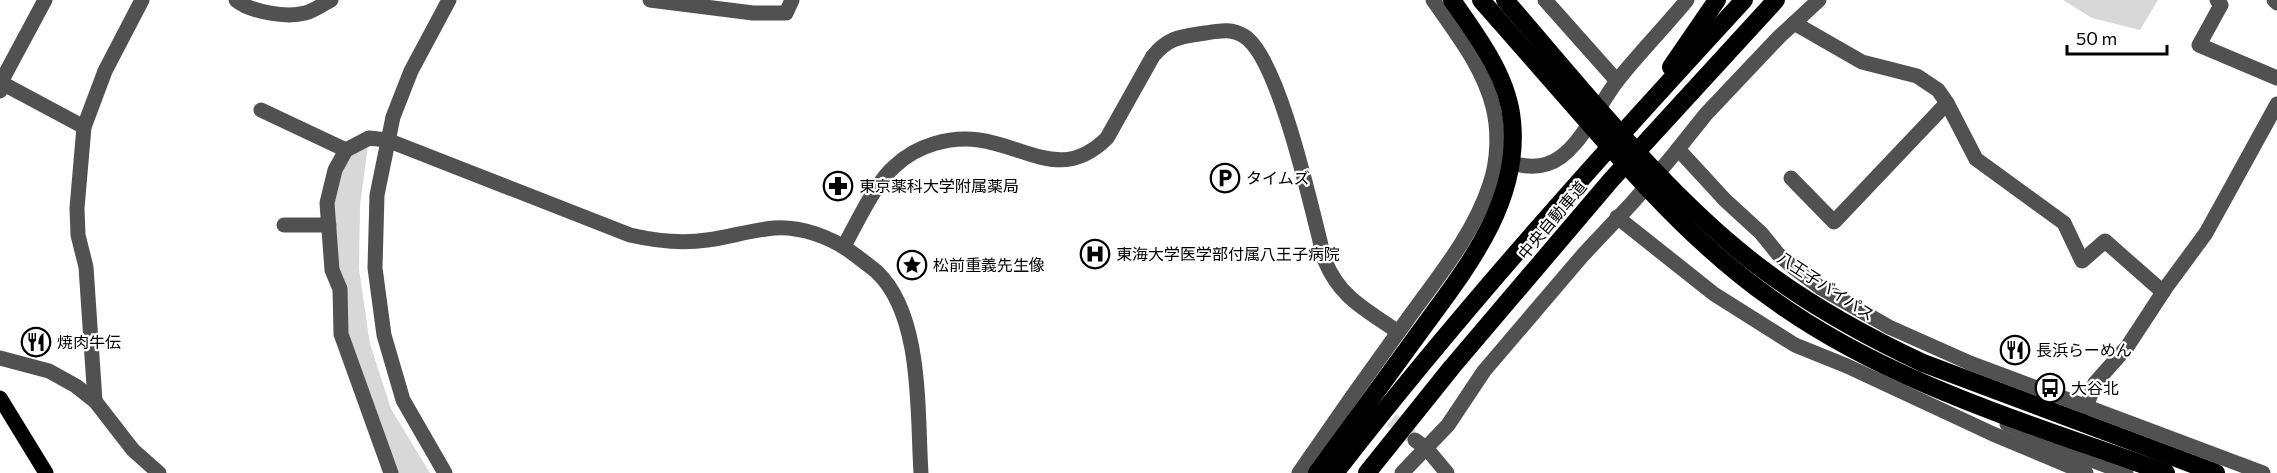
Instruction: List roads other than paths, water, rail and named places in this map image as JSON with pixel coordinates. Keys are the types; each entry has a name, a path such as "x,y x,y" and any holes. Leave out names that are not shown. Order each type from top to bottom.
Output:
{"highway":[{"path":"1317,473 1465,269 1494,219 1509,177 1513,150 1512,121 1507,98 1498,74 1452,0"},
{"path":"1481,0 1654,196 1693,235 1772,299 1851,358 2166,473"},
{"name":"八王子バイパス","path":"1505,0 1664,180 1712,228 1781,283 1818,308 1885,335 1923,363 2216,473"},
{"path":"1648,104 1717,0"},
{"name":"中央自動車道","path":"1335,473 1470,306 1595,163 1744,0"},
{"name":"中央自動車道","path":"1367,473 1460,358 1611,180 1776,0"}],"main road":[{"path":"0,398 46,473"}],"street":[{"path":"45,0 0,85 84,127"},
{"path":"95,401 86,267 78,235 76,208 84,127 105,71 142,0"},
{"path":"236,0 242,5 257,10 290,14 305,13 331,0"},
{"path":"445,473 403,400 384,334 375,258 377,195 393,117 411,71 449,0"},
{"path":"650,0 753,13 786,13 792,0"},
{"path":"1299,473 1443,270 1480,210 1499,162 1493,108 1483,82 1463,44 1433,0"},
{"path":"1545,0 1613,87"},
{"path":"1499,162 1526,166 1548,164 1564,155 1613,87 1687,0"},
{"path":"1402,473 1421,445 1448,425 1484,371 1617,217 1632,204 1706,114 1819,0"},
{"path":"2217,0 2221,5 2199,45 2277,78"},
{"path":"1794,23 1862,62 1917,76 1938,90 1976,159 2064,224 2082,261 2105,241 2163,292"},
{"path":"843,246 882,180 895,165 918,150 939,142 957,139 981,140 1052,160 1070,159 1083,155 1096,148 1107,138 1153,56 1167,41 1173,38 1225,30 1246,37 1263,57 1272,75 1290,129 1325,261 1332,278 1342,292 1398,333"},
{"path":"1791,178 1834,222 1947,103"},
{"path":"2086,407 2095,383 2127,347 2206,233 2277,104"},
{"path":"261,110 346,150"},
{"path":"391,473 341,334 340,290 332,270 327,203 335,170 346,150 369,138 387,140 630,235 693,242 739,232 777,228 811,232 843,246 877,272 890,289 906,323 914,358 921,473"},
{"path":"1674,154 1761,233 1778,254 1794,268 1885,335 1970,363 2263,473"},
{"path":"1617,217 1714,294 1795,345 1851,358 2070,460 2126,473"},
{"path":"284,225 329,225"},
{"path":"0,358 49,371 76,386 95,401 133,450 159,473"},
{"path":"1971,401 2070,460 2086,473"},
{"path":"1421,445 1447,473"},
{"path":"133,450 144,473"}],"tunnel":[{"path":"1374,405 1411,436"}],"place":[{"name":"タイムズ","path":"1225,178"},
{"name":"東京薬科大学附属薬局","path":"838,186"},
{"name":"東海大学医学部付属八王子病院","path":"1095,254"},
{"name":"松前重義先生像","path":"912,265"},
{"name":"焼肉牛伝","path":"36,342"},
{"name":"長浜らーめん","path":"2015,350"},
{"name":"大谷北","path":"2050,388"}]}
